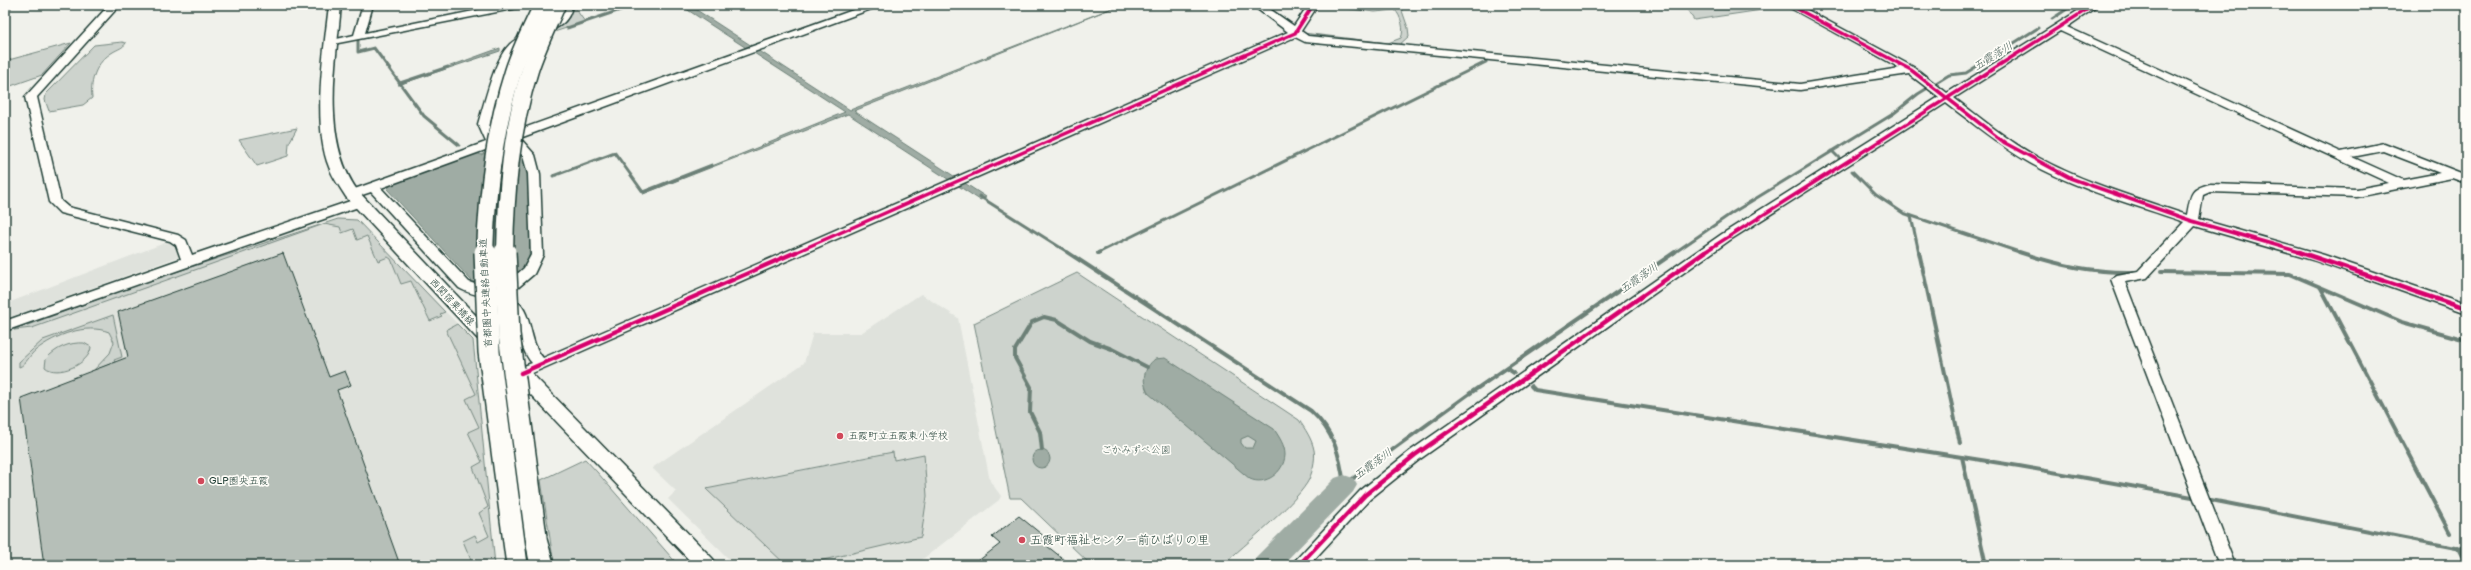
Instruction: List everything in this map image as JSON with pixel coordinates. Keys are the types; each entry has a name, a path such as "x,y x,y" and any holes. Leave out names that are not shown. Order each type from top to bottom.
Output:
{"highway":[{"name":"首都圏中央連絡自動車道","path":"517,565 486,329 483,243 488,177 500,115 517,61 542,5"},
{"name":"首都圏中央連絡自動車道","path":"540,565 507,324 503,239 507,174 518,113 534,60 557,5"}],"main road":[{"name":"西関宿栗橋線","path":"336,5 329,96 332,155 337,169 357,198 521,373 706,565"}],"street":[{"path":"116,5 31,97 54,202 64,210 174,238 182,243 188,261"},
{"path":"359,37 368,5"},
{"path":"332,43 518,5"},
{"path":"492,143 484,124 504,59 518,42 560,21 565,14 567,5"},
{"path":"5,326 188,261 357,198 373,187 492,143 877,5"},
{"path":"1256,5 1305,40 1800,87 1911,70"},
{"path":"521,373 1295,33 1312,5"},
{"path":"1790,5 1911,70 2005,143 2035,161 2091,186 2192,221 2320,258 2466,309"},
{"path":"1299,565 1364,495 1415,455 1726,237 1945,95 2094,5"},
{"path":"2059,27 2343,155 2402,184"},
{"path":"499,297 529,271 536,255 534,174 529,155 512,136"},
{"path":"2343,155 2384,147 2466,179"},
{"path":"2227,565 2117,279 2142,275 2192,221 2197,194 2205,189 2357,193 2453,174"},
{"path":"373,187 464,285 479,294 499,297 517,308 527,346 541,364"}],"shaded area":[{"path":"680,5 689,5 850,110 1120,5 854,111 986,197 980,200 848,114 643,194 845,112"},
{"path":"500,48 500,51 398,85"},
{"path":"515,140 527,170 531,199 529,260 524,270 503,289 478,286 387,189 392,184 477,153 481,155 499,145"},
{"path":"338,219 357,220 473,340 495,565 5,565 5,333 142,283"},
{"path":"170,241 177,244 178,257 5,319 5,304"},
{"name":"五霞町立五霞東小学校","path":"921,294 958,318 990,481 1001,496 999,500 915,565 735,565 668,499 676,491 652,468 804,363 813,333 861,333"},
{"path":"1165,358 1274,429 1285,451 1284,461 1277,472 1273,476 1262,481 1250,479 1148,393 1144,379 1145,374 1148,366 1155,359","holes":["1248,436 1256,441 1253,448 1245,448 1241,443 1241,439"]},
{"path":"1041,450 1047,453 1050,459 1047,465 1041,468 1035,465 1032,459 1035,453"}],"green space":[{"path":"570,5 576,5 575,8 585,22 551,33"},
{"path":"1319,5 1374,9 1400,5 1408,28 1409,36 1397,47 1308,38 1303,33 1388,43 1401,38 1402,35 1402,23 1395,10 1375,12"},
{"path":"1684,5 1757,5 1762,10 1694,20"},
{"path":"122,42 126,43 125,45 107,56 98,66 93,78 92,98 83,105 49,111 45,100 46,94 94,45"},
{"path":"71,43 42,75 5,88 5,61"},
{"path":"297,128 289,143 288,156 257,166 239,140"},
{"path":"338,219 357,220 445,312 440,314 442,316 430,321 411,281 401,284 391,259 388,257 378,261 367,236 357,240 353,229 342,233 340,227 324,224 32,328 14,330 142,283"},
{"name":"ごかみずべ公園","path":"1077,273 1299,420 1310,438 1314,450 1314,462 1307,483 1300,493 1279,514 1223,565 1091,565 1021,498 1010,498 974,323"},
{"path":"113,315 122,357 114,360 115,362 93,371 110,353 114,342 109,332 91,329 61,335 36,350 24,364 19,367 19,362 43,340"},
{"path":"457,324 473,340 495,565 473,565 463,541 475,535 478,542 489,536 479,513 488,507 473,467 482,462 468,432 479,427 466,399 476,394 446,330"},
{"path":"84,343 91,347 85,359 79,364 72,368 57,371 50,370 45,367 46,359 58,349 63,346"},
{"path":"893,452 894,460 924,454 927,496 921,537 802,565 786,565 706,489"},
{"path":"585,459 678,565 554,565 541,480"}],"building":[{"name":"GLP圏央五霞","path":"283,253 329,377 345,371 351,385 337,390 400,565 44,565 21,398 128,357 118,312"},
{"name":"五霞町福祉センター前ひばりの里","path":"1019,516 1051,542 1047,546 1071,565 973,565 1000,544 992,537"}],"waterway":[{"path":"5,14 12,5"},
{"path":"567,28 635,5"},
{"name":"五霞落川","path":"2052,19 2073,5"},
{"path":"1283,19 1292,25"},
{"name":"五霞落川","path":"1832,151 1893,114 1918,94 1949,75 1966,73 2038,28"},
{"path":"358,41 358,52 374,48 424,116 459,145"},
{"path":"1100,252 1098,253 1486,62"},
{"path":"400,83 448,67"},
{"name":"五霞落川","path":"1674,253 1732,213 1832,151"},
{"path":"1832,151 1840,159"},
{"path":"553,176 615,153 643,192 712,165"},
{"path":"1852,171 1876,195 1903,213 2019,252"},
{"path":"979,196 1069,253"},
{"path":"1911,216 1919,253"},
{"name":"五霞落川","path":"1067,252 1311,411 1325,427 1335,445 1344,485 1469,394 1675,252"},
{"path":"1919,252 1960,443"},
{"path":"2019,252 2048,261 2090,270 2134,272"},
{"path":"2161,272 2290,274 2402,322 2466,340"},
{"path":"2321,288 2450,533"},
{"path":"1042,450 1040,432 1030,412 1031,387 1015,358 1015,350 1032,322 1044,317 1057,320 1090,341 1112,349 1147,367"},
{"path":"1508,369 1514,373"},
{"path":"1531,386 1535,390 1962,457"},
{"path":"1962,457 2198,498"},
{"path":"1962,457 1986,565"},
{"name":"五霞落川","path":"1265,565 1344,485"},
{"path":"2206,499 2458,548"},
{"path":"2458,548 2466,550"},
{"path":"2458,548 2466,564"}],"cycle path":[{"path":"521,373 1295,33 1313,5"},
{"path":"1790,5 1911,70 2005,143 2035,161 2070,178 2192,221 2320,258 2466,309"},
{"path":"1299,565 1365,495 1415,455 1726,237 2094,5"}],"place":[{"name":"五霞町立五霞東小学校","path":"840,436"},
{"name":"GLP圏央五霞","path":"201,481"},
{"name":"五霞町福祉センター前ひばりの里","path":"1022,540"}]}
